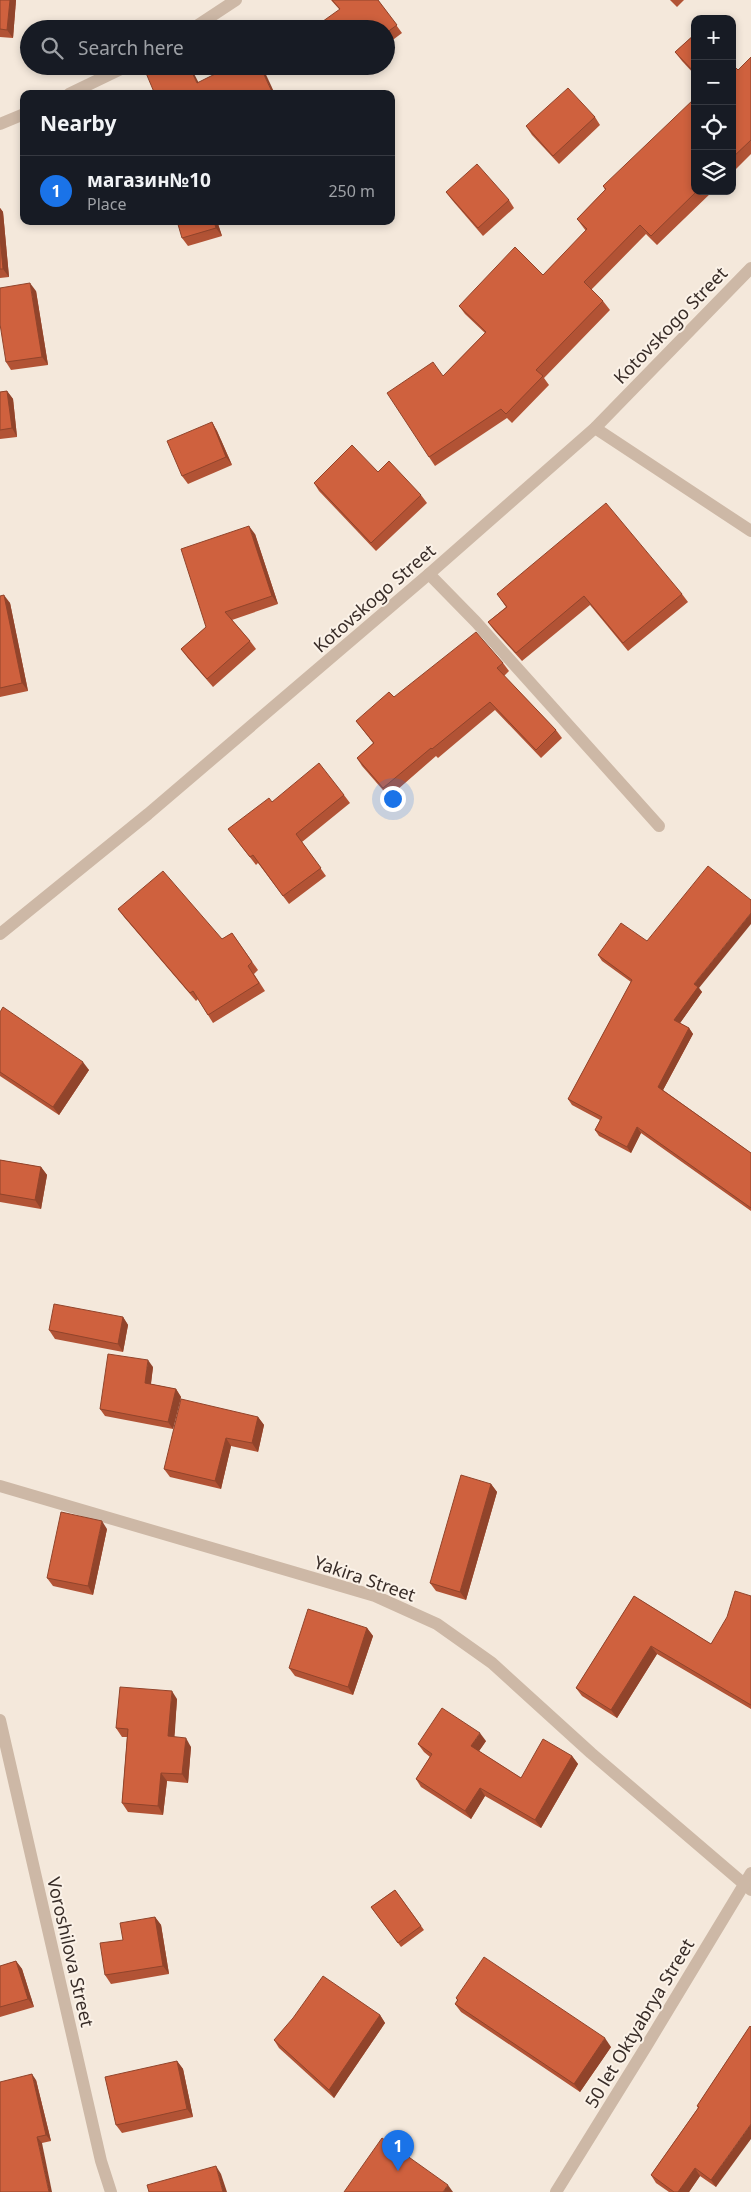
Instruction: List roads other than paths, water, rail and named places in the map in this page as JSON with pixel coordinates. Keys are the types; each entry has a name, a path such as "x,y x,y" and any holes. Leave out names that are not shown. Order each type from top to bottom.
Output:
{"street":[{"path":"206,20 236,0"},
{"path":"77,90 109,75"},
{"path":"0,124 20,116"},
{"name":"Kotovskogo Street","path":"0,934 148,814 429,574 595,428 751,268"},
{"path":"595,428 751,531"},
{"path":"429,574 482,629 658,826"},
{"name":"Yakira Street","path":"0,1486 375,1596 437,1624 492,1662 591,1753 747,1888"},
{"name":"Voroshilova Street","path":"0,1720 99,2151 111,2192"},
{"name":"50 let Oktyabrya Street","path":"556,2192 747,1888 751,1873"}],"place":[{"name":"магазин№10","path":"398,2171"}]}
